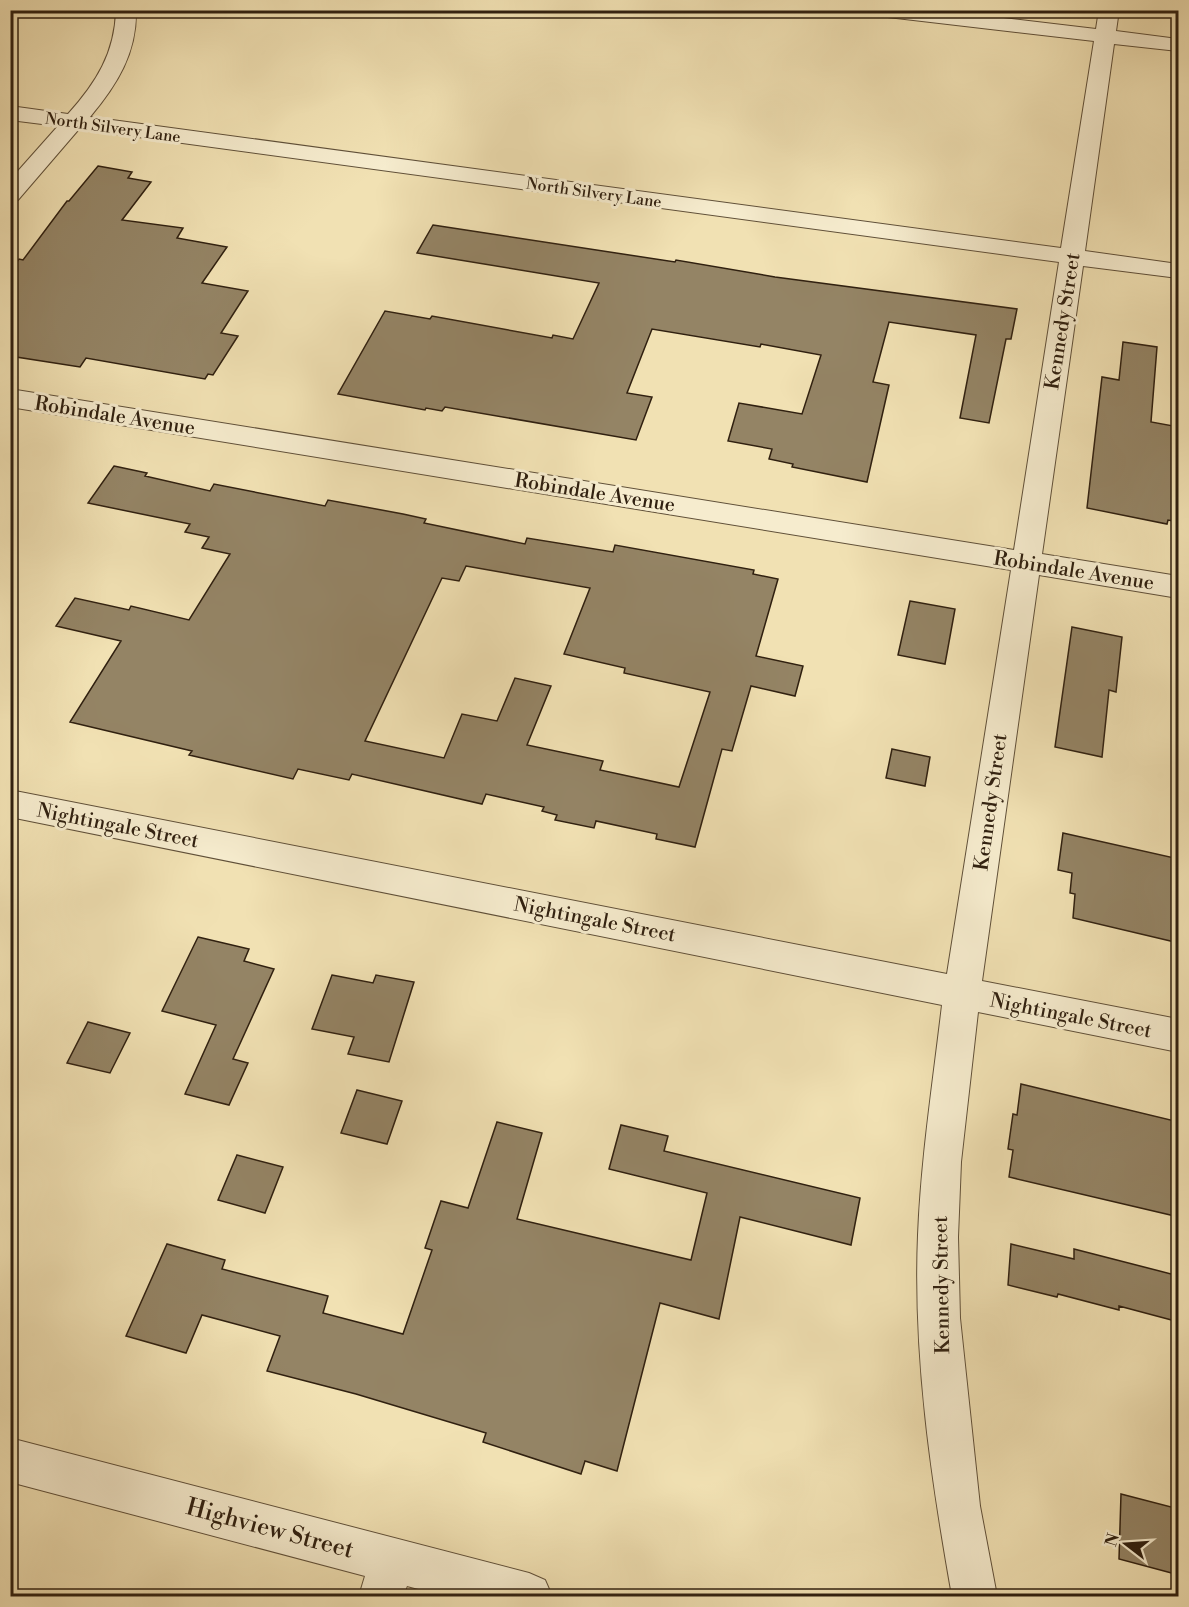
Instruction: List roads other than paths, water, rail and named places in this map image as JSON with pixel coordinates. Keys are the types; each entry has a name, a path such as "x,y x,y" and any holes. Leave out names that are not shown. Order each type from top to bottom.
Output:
{"street":[{"path":"10,195 74,122 110,76 126,35 126,10"},
{"path":"879,10 1107,23 1179,45"},
{"name":"Kennedy Street","path":"975,1596 958,1506 939,1318 938,1237 942,1162 962,993 1107,23"},
{"name":"North Silvery Lane","path":"10,112 1179,271"},
{"name":"Robindale Avenue","path":"10,398 1179,587"},
{"name":"Nightingale Street","path":"10,803 1179,1036"},
{"name":"Highview Street","path":"10,1460 387,1579 529,1596"}]}
